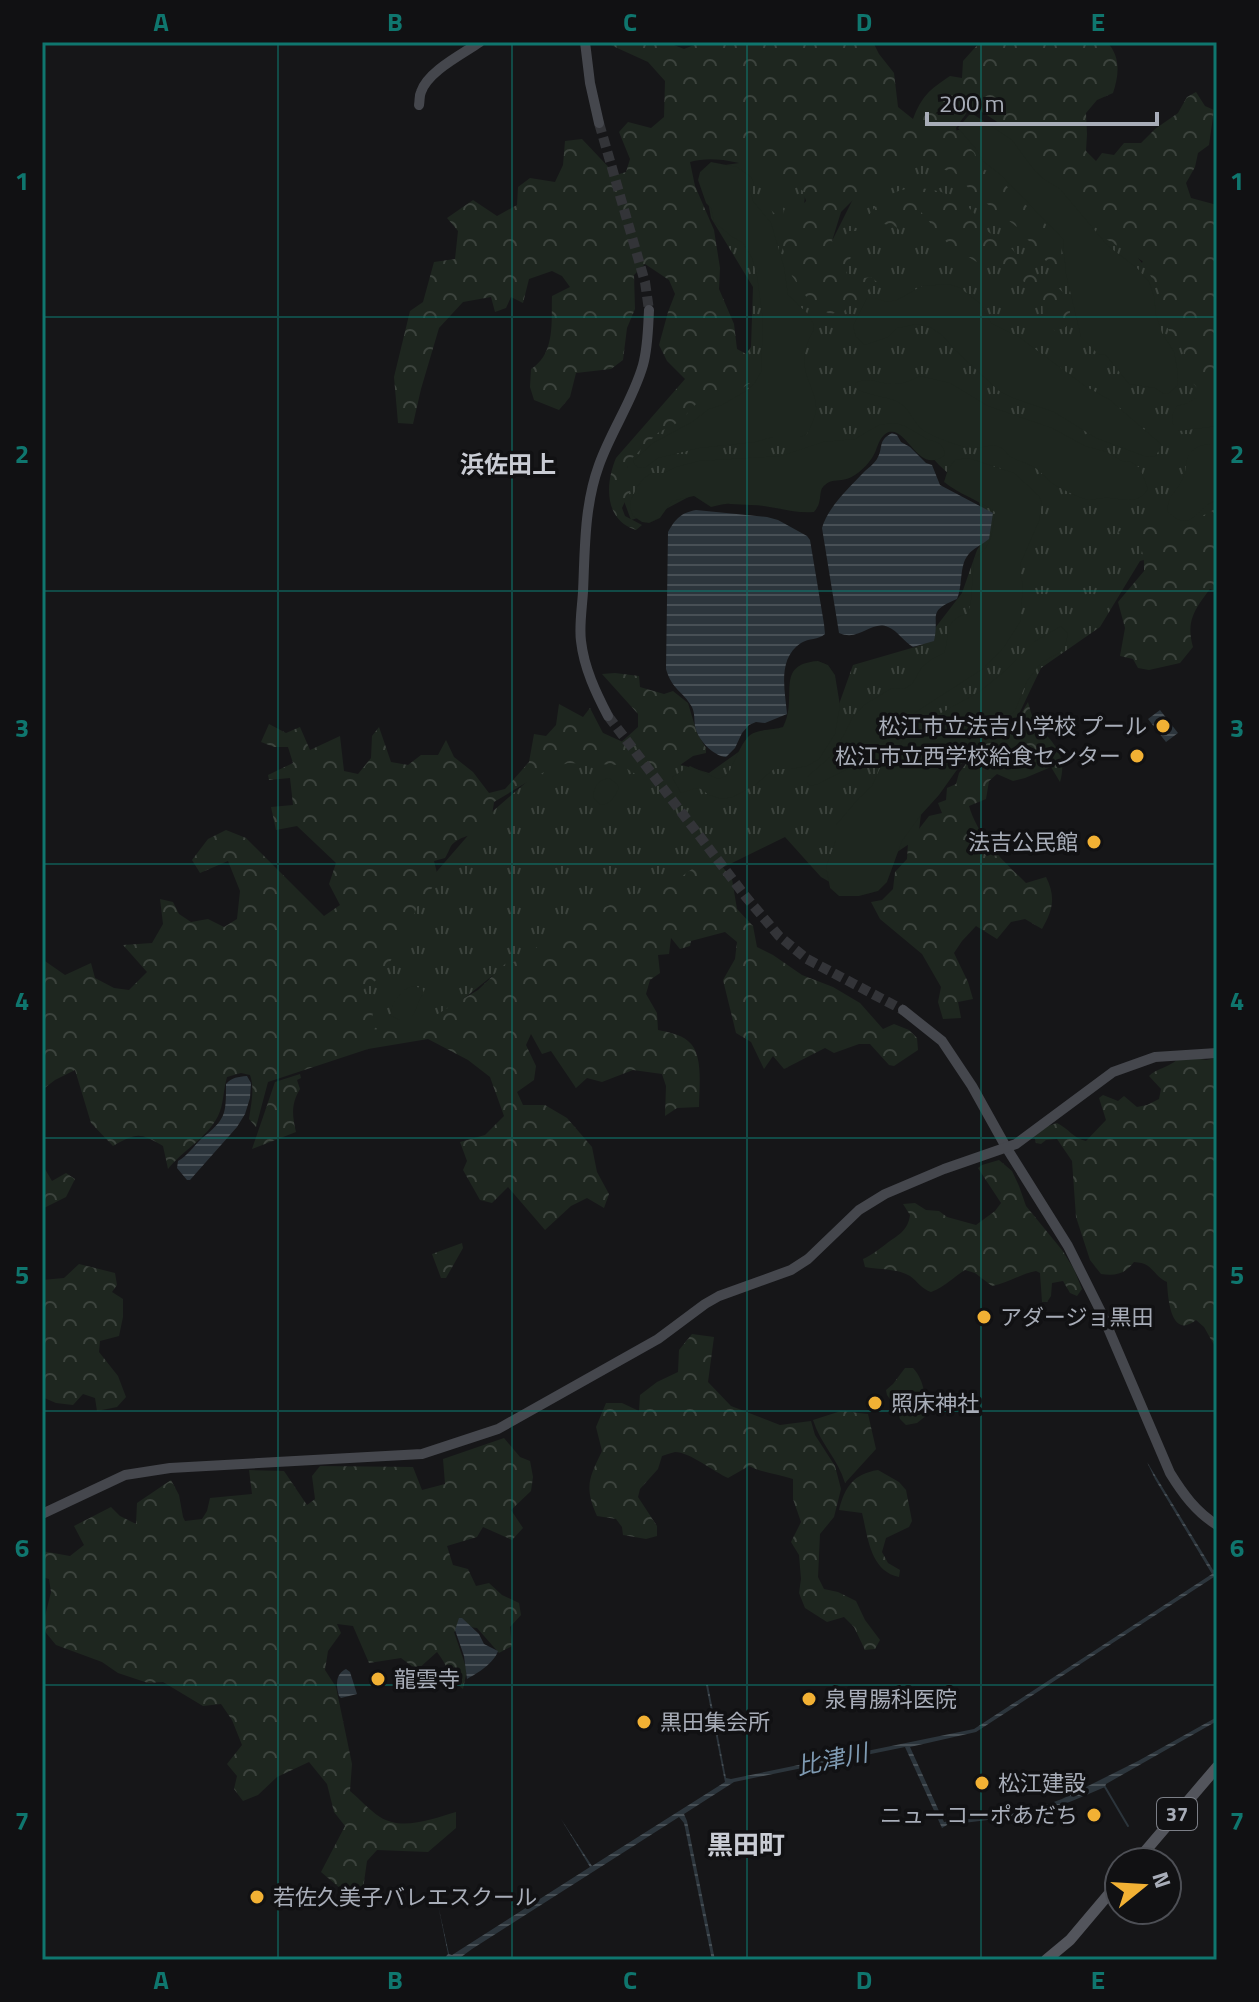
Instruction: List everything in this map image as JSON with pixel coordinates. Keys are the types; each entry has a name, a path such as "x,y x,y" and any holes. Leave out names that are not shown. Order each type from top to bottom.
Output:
{"main road":[{"name":"37","path":"1150,1846 1217,1767"},
{"path":"1046,1960 1070,1940 1103,1901"}],"street":[{"path":"419,105 427,80 480,42"},
{"path":"585,42 599,123"},
{"path":"608,716 590,675 581,640 589,495 600,462 644,363 649,310"},
{"path":"903,1010 942,1041 972,1086 1085,1279 1170,1473 1188,1500 1217,1525"},
{"path":"42,1514 104,1483 137,1472 422,1454 482,1435 521,1417 658,1339 719,1296 791,1270 808,1259 859,1210 885,1194 1016,1144 1113,1072 1155,1057 1217,1053"}],"green space":[{"path":"604,42 646,45 660,42 684,49 696,42 873,42 894,73 898,107 913,119 931,90 950,76 962,78 963,61 980,42 1107,42 1117,60 1113,93 1097,100 1086,113 1086,151 1096,161 1102,153 1114,155 1124,143 1141,143 1178,113 1187,97 1196,92 1205,106 1214,110 1209,145 1198,153 1195,167 1186,183 1191,198 1217,205 1217,392 1203,393 1189,377 1184,344 1170,333 1162,315 1161,293 1144,262 1106,239 1102,228 1087,214 1075,190 1048,171 996,121 976,108 969,109 956,128 960,147 967,145 975,153 979,167 998,176 1062,243 1060,272 1046,261 1017,227 972,192 955,173 929,165 893,164 841,212 832,241 837,252 845,247 847,231 857,231 877,205 890,195 915,188 942,192 965,204 983,227 1013,250 1027,271 1064,293 1070,309 1066,327 1055,331 1043,318 1042,293 1018,278 1000,280 1005,270 996,264 985,267 949,245 921,212 916,221 907,222 900,231 895,226 884,224 854,246 846,273 857,279 871,277 877,282 844,311 830,314 812,305 792,276 782,246 784,233 779,229 775,214 764,197 768,190 781,200 783,225 787,226 806,201 803,191 778,177 748,166 703,160 690,162 695,186 714,230 720,268 719,289 734,324 737,349 750,356 756,375 750,383 727,398 698,402 679,422 659,432 632,458 627,468 639,471 622,508 625,516 642,525 636,530 626,525 613,510 609,490 612,468 616,458 685,379 667,361 659,345 675,294 669,280 645,264 634,275 635,309 627,328 623,360 611,369 576,373 570,397 559,410 534,400 530,387 531,369 545,354 548,345 552,326 552,296 570,287 562,276 552,271 529,279 523,303 511,297 506,308 495,312 491,297 463,302 439,328 413,424 398,423 394,377 410,311 423,302 434,262 455,259 458,231 447,218 473,200 497,216 517,205 518,187 530,178 555,182 563,165 565,141 582,139 616,175 626,172 630,159 619,132 628,122 651,128 664,117 665,81 648,62"},
{"path":"973,114 1012,140 1035,171 1060,189 1108,246 1137,268 1149,282 1156,315 1162,333 1174,352 1178,373 1177,386 1169,393 1129,384 1105,354 1099,355 1081,337 1066,274 1063,239 1002,176 983,161 958,128"},
{"path":"995,123 1023,130 1075,181 1142,263 1151,239 1198,380 1217,393 1217,555 1189,547 1140,561 1100,627 1041,668 1018,716 924,790 918,838 842,889 821,877 785,837 604,926 492,976 420,1034 385,1043 366,1027 356,997 425,885 478,824 590,727 658,758 709,773 744,748 838,707 853,665 922,645 962,593 977,550 990,530 978,500 939,465 911,434 882,427 864,446 696,493 664,510 631,520 621,493 629,460 658,422 735,369 751,347 753,287 711,218 703,173 725,165 761,160 806,185 800,247 819,267 876,153"},
{"path":"711,162 737,167 751,177 754,183 751,193 753,201 771,223 784,267 788,295 813,323 814,330 804,362 816,405 813,422 807,434 800,437 773,437 699,448 658,458 639,468 633,461 653,443 746,391 761,372 763,320 757,276 752,258 743,243 714,222 711,208 706,203 698,180 700,172"},
{"path":"949,284 960,288 981,304 991,323 1019,337 1085,386 1110,400 1162,445 1155,457 1144,456 1096,438 1054,412 999,391 930,327 918,324 897,328 888,337 865,345 856,337 853,326 867,298 887,302 922,286"},
{"path":"920,376 950,383 988,406 1052,428 1085,446 1131,462 1140,468 1148,489 1131,500 1082,498 1055,485 1036,469 1011,457 999,447 966,447 931,435 901,404 860,390 855,383 870,380 898,384"},
{"path":"1198,397 1217,397 1217,426 1179,431 1173,424 1172,415 1177,406"},
{"path":"892,423 939,444 945,455 928,460 920,456 902,436 889,432 859,472 823,487 814,512 758,505 725,504 711,507 694,496 672,501 660,518 649,523 633,516 630,508 637,487 652,473 664,473 699,461 781,456 823,442 855,439 879,425"},
{"path":"1217,444 1217,500 1189,520 1176,518 1168,512 1168,506 1184,476 1188,457 1198,447"},
{"path":"968,458 1014,473 1039,496 1042,503 1039,521 1021,562 1020,622 1004,647 984,668 907,719 857,764 810,786 807,777 830,757 852,718 864,705 892,688 904,689 912,684 922,667 944,653 951,624 968,614 974,558 988,544 995,512 944,482 955,460"},
{"path":"1217,508 1217,592 1210,589 1193,616 1190,630 1193,647 1180,663 1149,670 1138,668 1133,659 1120,656 1125,628 1118,602 1144,571 1143,556 1136,543 1118,532 1156,516 1168,525 1187,524"},
{"path":"1061,626 1068,634 1064,650 1041,663 1027,681 1015,711 989,730 920,816 902,841 887,882 878,891 859,896 839,896 830,888 826,867 836,840 836,825 872,786 880,768 906,737 932,718 979,692 1034,642"},
{"path":"818,661 828,665 835,675 840,705 835,734 819,759 807,766 774,769 755,785 733,797 722,799 696,788 681,793 672,777 690,766 718,779 726,776 750,735 783,727 789,705 791,676 796,668"},
{"path":"602,674 639,676 640,687 664,694 673,691 688,703 706,753 693,756 663,777 640,777 621,765 568,763 549,769 494,802 488,824 483,830 458,840 445,858 434,861 437,873 432,888 418,905 383,975 363,990 373,1008 372,1029 395,1032 426,1021 478,990 505,964 517,961 570,924 640,893 666,888 692,869 718,861 732,879 737,909 753,926 757,947 802,975 833,987 860,1003 883,1029 894,1024 909,1030 917,1038 918,1050 894,1066 889,1065 870,1044 859,1044 834,1053 825,1048 784,1069 773,1056 764,1069 751,1042 736,1033 723,980 735,959 737,942 725,932 691,941 690,946 680,949 671,938 669,954 658,955 660,973 650,980 646,994 657,1013 658,1030 685,1039 693,1047 700,1071 699,1107 677,1108 665,1116 666,1086 662,1074 633,1070 602,1082 587,1078 576,1088 551,1051 542,1054 531,1034 526,1045 536,1066 534,1080 517,1092 523,1105 545,1105 567,1118 592,1147 597,1172 609,1194 604,1208 587,1198 571,1206 545,1230 508,1187 492,1203 480,1200 463,1170 467,1161 460,1142 485,1135 504,1116 490,1077 468,1060 428,1039 368,1049 268,1082 256,1127 249,1119 250,1075 241,1073 227,1077 221,1107 213,1124 168,1169 163,1146 138,1136 113,1146 91,1123 75,1070 42,1090 42,959 65,975 91,963 95,978 114,988 129,990 147,972 123,945 152,943 163,924 160,899 173,902 179,914 191,922 208,919 224,927 237,919 240,891 228,861 200,873 192,860 208,839 226,830 246,838 324,916 340,905 329,884 336,863 297,826 276,830 271,807 293,805 290,778 269,780 268,775 293,763 288,747 274,747 261,742 269,724 286,733 300,727 310,750 340,736 344,771 358,774 371,758 372,736 379,727 391,762 408,765 421,755 438,755 446,740 454,757 473,772 489,793 505,789 529,762 534,734 546,736 556,725 559,704 583,717 590,708 605,737 617,746 638,727 638,714"},
{"path":"1028,702 1034,720 1060,754 1060,782 1051,767 1013,781 997,774 989,781 986,799 969,806 985,838 1026,883 1046,877 1052,897 1051,909 1042,929 1025,919 1011,922 997,939 976,926 954,953 973,999 958,1002 961,1018 943,1019 938,1002 941,987 922,954 880,919 871,902 882,900 893,889 895,872 907,859 908,843 929,816 942,813 938,803 946,800 947,788 956,784 959,773 978,748 989,738 1015,724"},
{"path":"609,778 619,788 609,802 600,805 593,797 594,790 599,782"},
{"path":"411,986 422,988 424,993 410,1020 391,1016 396,998"},
{"path":"1217,1058 1217,1350 1204,1327 1196,1320 1188,1325 1176,1321 1170,1307 1167,1282 1149,1267 1134,1262 1120,1273 1101,1274 1090,1260 1076,1217 1072,1161 1057,1139 1041,1144 1036,1143 1034,1136 1057,1123 1086,1141 1106,1120 1099,1098 1103,1095 1118,1101 1124,1096 1137,1107 1147,1105 1159,1099 1161,1089 1149,1076 1178,1059"},
{"path":"300,1074 301,1078 297,1080 300,1089 293,1110 296,1132 252,1149 275,1082"},
{"path":"999,1160 1012,1171 1026,1206 1074,1269 1082,1289 1077,1296 1070,1293 1063,1281 1052,1283 1051,1296 1047,1302 1042,1302 1040,1273 1036,1271 992,1286 975,1273 965,1270 931,1292 905,1273 865,1267 863,1259 905,1229 910,1215 903,1204 915,1203 926,1210 939,1211 947,1217 976,1225 995,1211 1001,1203 978,1168"},
{"path":"42,1164 52,1181 66,1173 75,1179 66,1197 42,1209"},
{"path":"462,1243 463,1248 446,1278 441,1278 432,1254"},
{"path":"79,1264 115,1273 117,1285 112,1292 123,1299 119,1336 100,1341 99,1352 118,1376 126,1397 117,1407 97,1411 95,1398 83,1394 73,1405 42,1397 42,1280 64,1278"},
{"path":"692,1334 714,1337 708,1382 731,1406 780,1425 811,1421 815,1435 835,1466 841,1489 834,1517 820,1534 818,1577 824,1589 856,1601 880,1640 875,1649 865,1650 854,1627 844,1617 827,1622 805,1608 799,1593 799,1555 791,1542 801,1522 793,1499 793,1479 749,1466 728,1478 695,1459 675,1452 662,1456 658,1469 640,1489 638,1497 657,1526 657,1536 646,1539 623,1535 616,1519 597,1516 589,1490 602,1451 596,1427 606,1403 622,1403 639,1411 640,1395 678,1372 679,1350"},
{"path":"905,1368 913,1368 920,1378 927,1415 917,1423 906,1425 886,1390"},
{"path":"841,1411 868,1414 876,1449 845,1483 813,1420"},
{"path":"504,1438 520,1457 530,1461 533,1477 531,1491 511,1510 523,1528 512,1540 483,1527 477,1537 447,1546 453,1565 468,1569 476,1586 489,1583 502,1595 519,1603 521,1615 510,1627 512,1646 499,1653 477,1628 462,1626 454,1632 467,1670 463,1689 437,1652 417,1670 401,1658 369,1663 353,1626 337,1624 341,1633 328,1651 325,1670 336,1687 352,1764 350,1791 380,1817 398,1823 417,1822 456,1812 456,1828 428,1852 377,1850 367,1861 363,1889 348,1895 321,1872 345,1826 334,1812 327,1784 309,1762 277,1777 258,1795 243,1801 234,1789 237,1776 227,1764 242,1745 232,1720 221,1704 203,1706 163,1682 148,1683 118,1673 102,1662 56,1645 42,1628 51,1592 49,1579 42,1577 42,1551 70,1556 84,1545 74,1526 111,1507 136,1524 137,1503 171,1480 179,1495 185,1521 202,1519 210,1498 252,1494 249,1470 284,1471 307,1505 315,1499 312,1476 320,1466 413,1467 422,1490 445,1484 443,1459"},
{"path":"878,1470 899,1482 906,1490 912,1521 909,1527 886,1538 882,1552 888,1563 900,1570 899,1577 889,1574 876,1560 862,1513 839,1510 851,1483 862,1475"}],"water":[{"path":"892,433 932,465 940,485 993,513 989,539 972,550 965,560 957,599 941,607 936,615 934,641 913,647 892,629 882,626 853,635 839,633 822,528 834,505 876,461 883,442"},
{"path":"696,510 767,517 807,536 824,624 825,634 801,643 788,657 784,676 787,714 765,723 749,725 726,757 716,754 702,741 696,731 692,707 671,682 666,669 668,532 679,517"},
{"name":"松江市立法吉小学校 プール","path":"1160,710 1178,733 1166,742 1148,719"},
{"path":"247,1076 251,1083 245,1114 237,1127 187,1180 177,1168 178,1161 220,1121 225,1110 226,1084"},
{"name":"比津川","path":"1147,1462 1213,1570 1217,1568 1217,1575 976,1732 910,1747 944,1822 1029,1811 1062,1799 1217,1717 1217,1721 1105,1787 1072,1801 1036,1814 942,1828 905,1747 734,1782 684,1814 715,1960 712,1960 684,1823 679,1817 457,1960 443,1960 448,1954 438,1905 449,1954 452,1955 590,1867 561,1819 592,1866 725,1782 706,1685 726,1778 731,1779 974,1729 1212,1574"},
{"path":"459,1618 479,1634 484,1644 498,1651 489,1664 467,1679 464,1656 455,1630"},
{"path":"346,1669 350,1672 357,1694 341,1698 337,1681"}],"waterway":[{"path":"1105,1787 1128,1826"}],"tunnel":[{"path":"599,123 645,282 649,310"},
{"path":"608,716 779,936 807,959 903,1010"}],"place":[{"name":"松江市立法吉小学校 プール","path":"1163,726"},
{"name":"松江市立西学校給食センター","path":"1137,756"},
{"name":"法吉公民館","path":"1094,842"},
{"name":"アダージョ黒田","path":"984,1317"},
{"name":"照床神社","path":"875,1403"},
{"name":"龍雲寺","path":"378,1679"},
{"name":"泉胃腸科医院","path":"809,1699"},
{"name":"黒田集会所","path":"644,1722"},
{"name":"松江建設","path":"982,1783"},
{"name":"ニューコーポあだち","path":"1094,1815"},
{"name":"若佐久美子バレエスクール","path":"257,1897"}],"district":[{"name":"浜佐田上","path":"508,465"},
{"name":"黒田町","path":"746,1845"}]}
